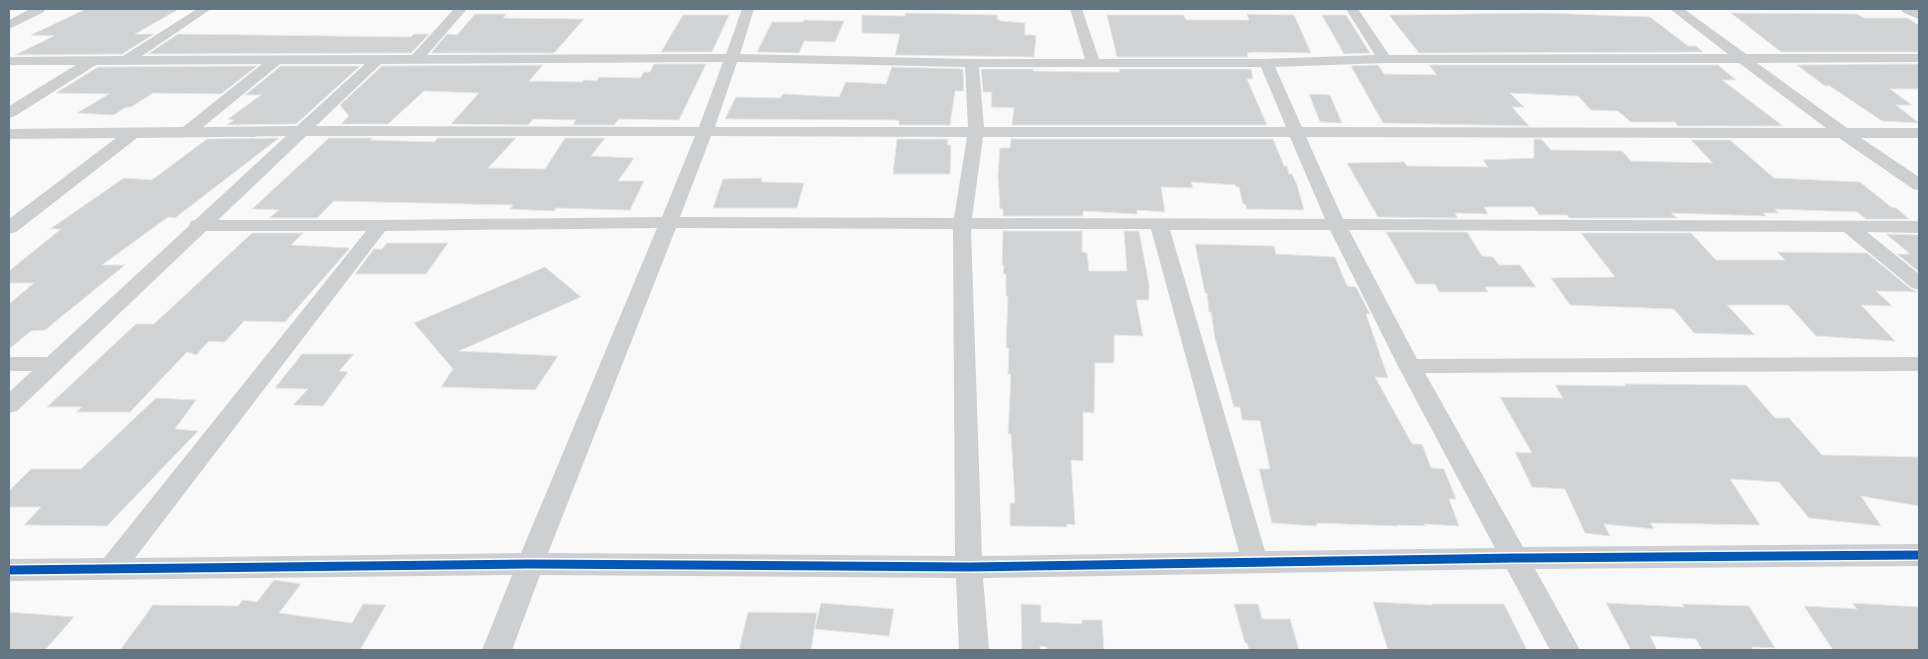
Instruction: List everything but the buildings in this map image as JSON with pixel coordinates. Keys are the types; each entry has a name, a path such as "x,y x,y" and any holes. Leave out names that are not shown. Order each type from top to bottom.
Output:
{"street":[{"path":"9,25 39,9"},
{"path":"125,61 205,9"},
{"path":"414,60 461,9"},
{"path":"498,650 530,564 669,222 732,58 748,9"},
{"path":"1076,9 1092,62"},
{"path":"1352,9 1385,59"},
{"path":"1676,9 1843,133 1919,185"},
{"path":"1907,9 1919,16"},
{"path":"9,61 732,58 972,63 1266,63 1385,59 1919,58"},
{"path":"187,132 276,60"},
{"path":"9,405 198,225 377,60"},
{"path":"9,113 92,61"},
{"path":"972,63 976,132 962,224 969,567 974,650"},
{"path":"1266,63 1337,226 1408,366 1565,650"},
{"path":"9,134 301,131 1919,133"},
{"path":"10,225 134,132"},
{"path":"198,225 380,226 669,222 1919,227"},
{"path":"1159,224 1255,562"},
{"path":"111,569 380,226"},
{"path":"1849,226 1919,284"},
{"path":"9,364 52,364"},
{"path":"1408,366 1919,364"},
{"path":"9,570 530,564 969,567 1515,558 1919,556"}],"cycle path":[{"path":"9,570 530,564 969,567 1515,558 1919,555"}]}
